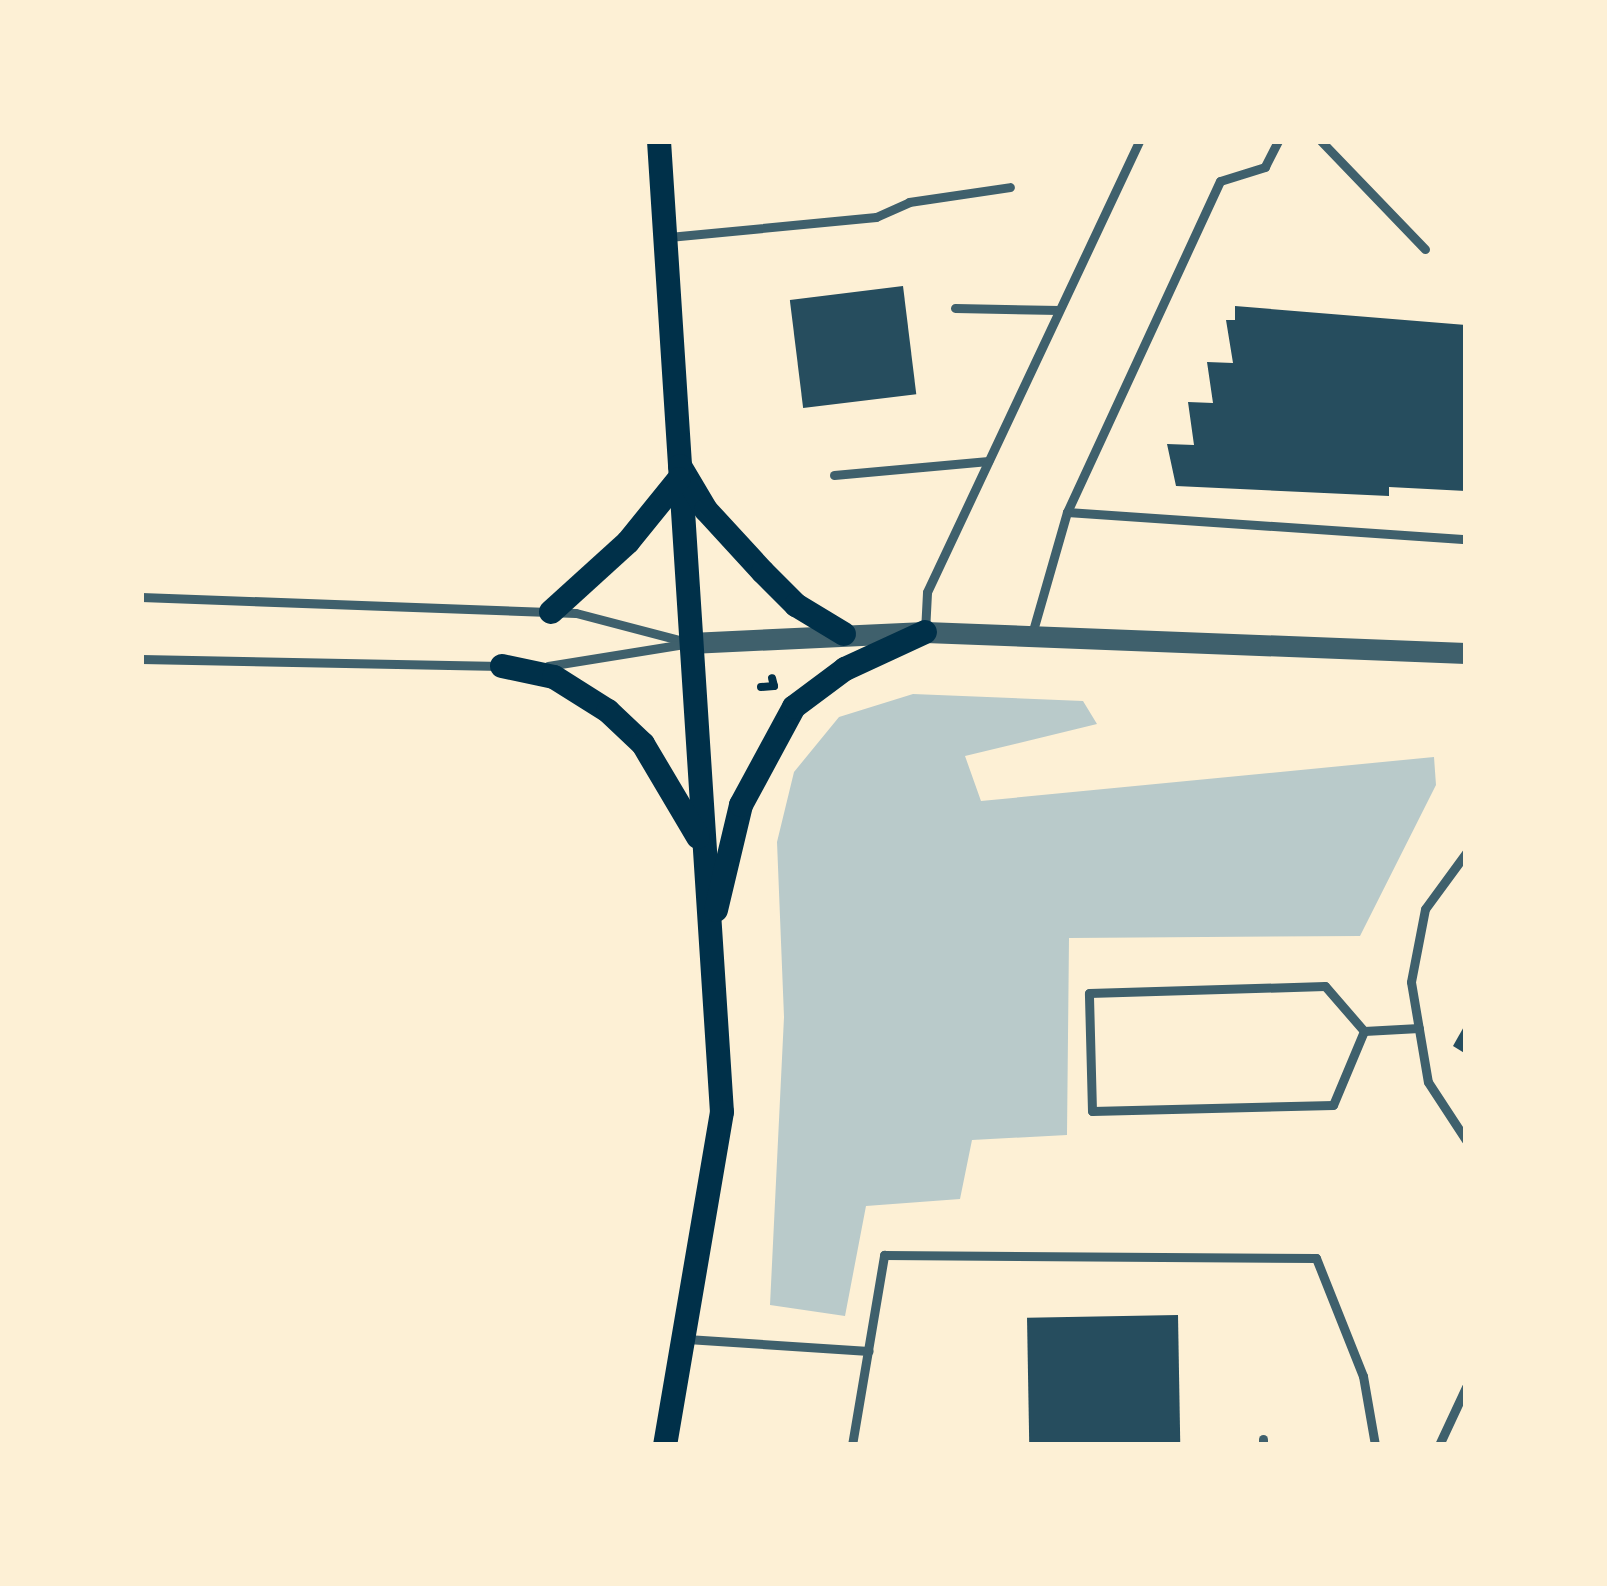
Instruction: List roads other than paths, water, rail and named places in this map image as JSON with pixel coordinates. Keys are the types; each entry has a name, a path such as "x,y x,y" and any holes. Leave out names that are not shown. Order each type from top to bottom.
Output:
{"main road":[{"path":"659,141 722,1112 688,1339 665,1445"},
{"path":"551,612 628,542 679,471"},
{"path":"679,471 706,510 796,605 844,634"},
{"path":"711,929 741,805 773,735 794,707 844,669 925,632"},
{"path":"502,666 554,676 612,714 643,744 704,850"}],"street":[{"path":"690,643 925,632 1466,653"}],"lane":[{"path":"925,632 927,592 1139,141"},
{"path":"1032,635 1067,512 1220,181 1265,167 1278,141"},
{"path":"1321,141 1425,249"},
{"path":"664,238 876,217 909,202 1010,188"},
{"path":"955,308 1059,310"},
{"path":"835,476 988,461"},
{"path":"1067,512 1466,539"},
{"path":"141,597 551,612 690,643"},
{"path":"141,659 580,667 690,643"},
{"path":"1466,853 1425,909 1411,982 1428,1082 1466,1140"},
{"path":"1325,986 1364,1030 1333,1105 1093,1111 1089,993 1325,986"},
{"path":"1364,1030 1419,1028"},
{"path":"852,1445 884,1255 1316,1258 1363,1376 1375,1445"},
{"path":"688,1339 869,1351"},
{"path":"1439,1445 1466,1387"}]}
